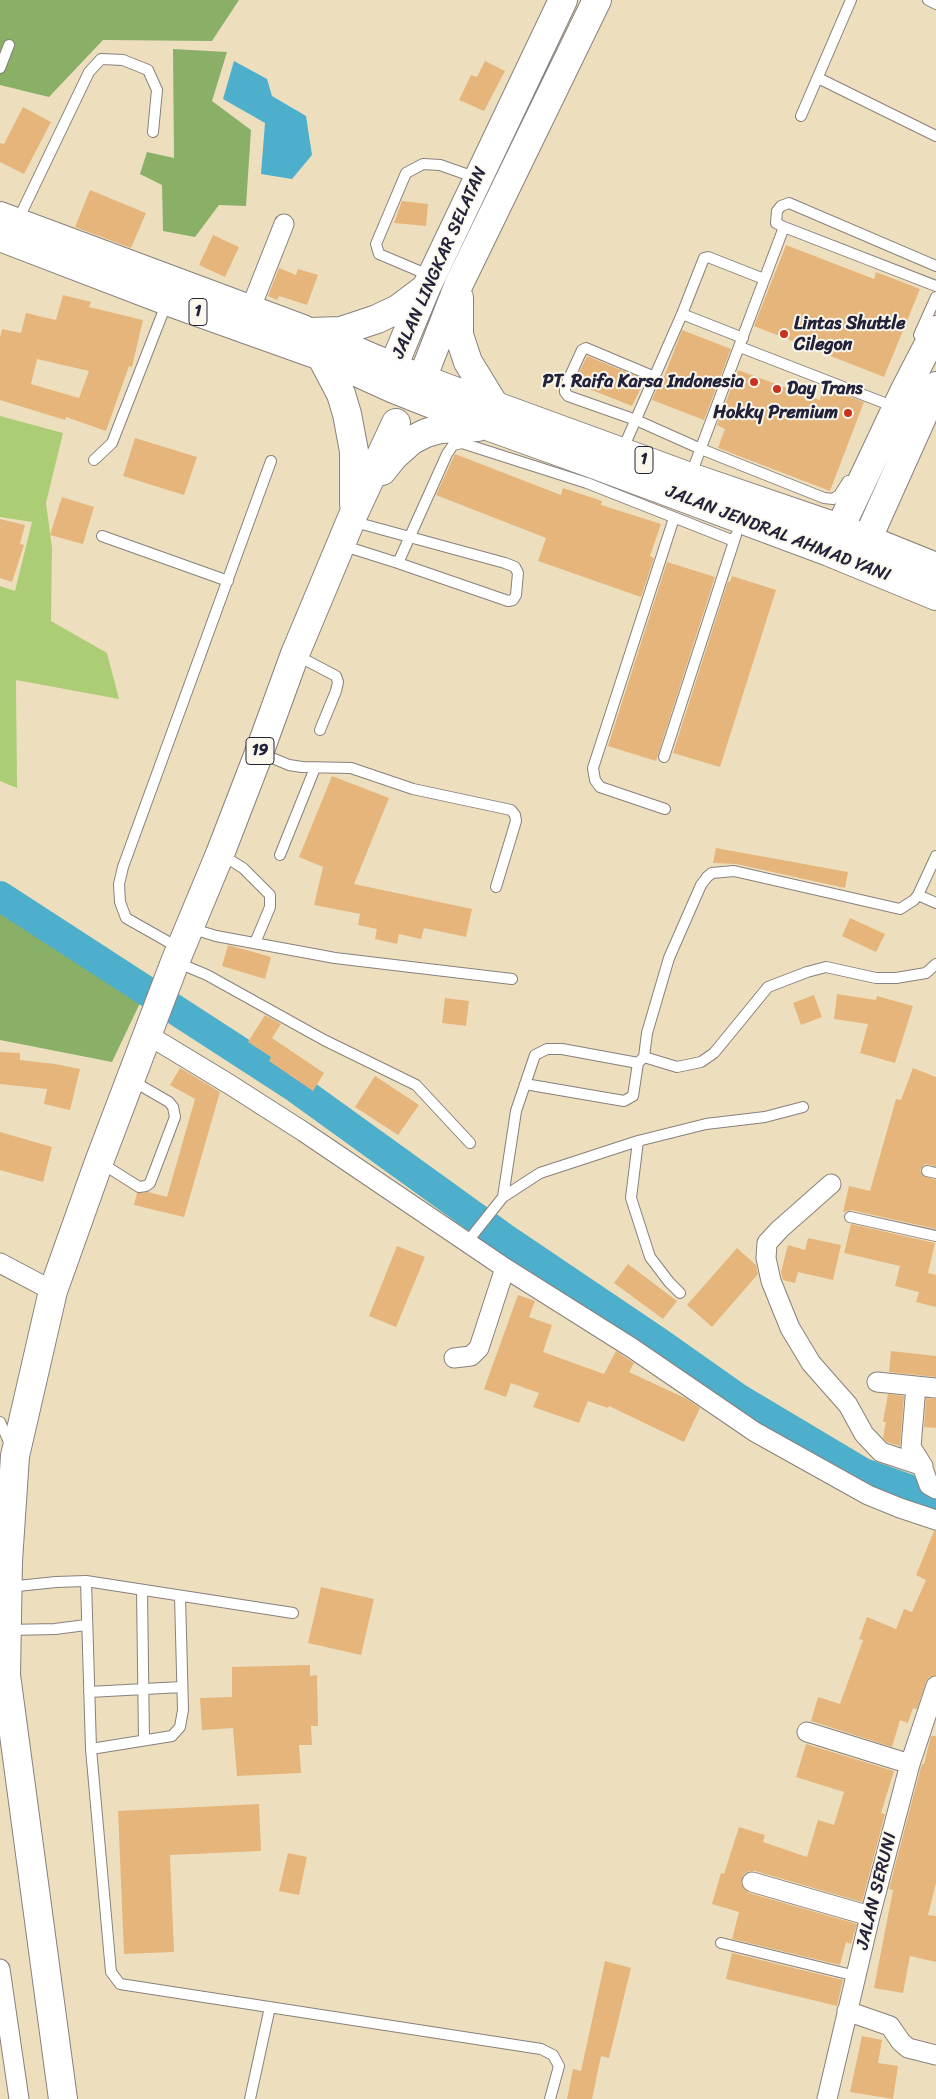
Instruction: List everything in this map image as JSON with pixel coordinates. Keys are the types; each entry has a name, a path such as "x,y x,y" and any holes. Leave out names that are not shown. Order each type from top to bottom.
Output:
{"main road":[{"name":"JALAN LINGKAR SELATAN","path":"563,0 429,282 394,378 391,411 396,423 403,422 424,391 459,284 597,0"},
{"name":"1","path":"5,225 167,301 316,344 341,331 377,319 398,309 429,282"},
{"name":"1","path":"5,225 250,310 316,344 394,378"},
{"path":"459,284 459,335 468,362 492,417"},
{"path":"856,563 867,538 912,397 926,335"},
{"name":"19","path":"316,344 341,394 347,414 354,451 350,521"},
{"name":"JALAN JENDRAL AHMAD YANI","path":"394,378 546,436 738,531 834,540 867,538 936,567"},
{"path":"834,540 912,397"},
{"name":"19","path":"350,521 394,456 412,440 426,432 470,426 492,417"},
{"name":"19","path":"63,2099 6,1675 6,1487 15,1456 53,1291 99,1162 181,946 220,854 259,753 295,654 350,521 396,423"},
{"name":"JALAN JENDRAL AHMAD YANI","path":"546,436 621,452 690,477 834,540 856,563 936,596"}],"street":[{"path":"250,310 284,224"},
{"path":"149,1032 304,1132 472,1235 505,1268 632,1348 755,1432 868,1495 936,1520"},
{"path":"830,1184 767,1243 766,1258 771,1281 790,1328 811,1363 848,1405 864,1434 881,1452 922,1466"},
{"path":"0,1263 53,1291"},
{"path":"454,1358 471,1356 479,1348 505,1268"},
{"path":"876,1382 936,1388"},
{"path":"916,1386 910,1447 922,1466 928,1485 936,1490"},
{"name":"JALAN SERUNI","path":"827,2099 870,1916 910,1764 936,1686"},
{"path":"807,1732 910,1764"},
{"path":"752,1882 870,1916"},
{"path":"0,1969 3,2011 19,2099"},
{"path":"847,2011 890,2026 908,2048 936,2055"}],"lane":[{"path":"801,116 851,0"},
{"path":"928,0 936,4"},
{"path":"0,68 9,45"},
{"path":"5,225 89,72 101,59 123,60 148,70 157,90 153,132"},
{"path":"818,78 936,136"},
{"path":"429,282 379,254 376,244 406,173 424,164 440,165 477,178"},
{"path":"936,266 789,204 781,206 777,212 776,223 784,228 936,286"},
{"path":"690,477 784,228"},
{"path":"621,452 656,376 704,258 708,257 764,279"},
{"path":"926,335 936,297"},
{"path":"94,460 112,443 167,301"},
{"path":"682,314 742,343 912,397"},
{"path":"656,376 586,348 582,350 564,387 568,396 636,420 701,449 824,498 833,499 839,495 852,473"},
{"path":"398,563 447,454 453,445 462,443 587,483 674,518 738,531 664,757"},
{"path":"271,461 127,858 119,884 120,902 126,918 181,946 207,975 324,1040 416,1085 470,1143"},
{"path":"665,809 600,787 595,780 593,768 674,518"},
{"path":"350,521 505,563 515,568 518,573 516,595 513,600 508,601 398,563 350,521"},
{"path":"102,536 228,581"},
{"path":"295,654 336,676 338,682 320,730"},
{"path":"259,753 289,764 315,768 351,768 413,789 511,810 515,815 516,821 496,887"},
{"path":"280,855 315,768"},
{"path":"220,854 243,868 270,895 270,907 255,943"},
{"path":"525,1084 624,1101 633,1096 647,1033 669,958 702,881 712,873 734,870 900,909 918,895 936,856"},
{"path":"918,895 936,903"},
{"path":"181,946 216,936 335,958 512,979"},
{"path":"503,1197 516,1111 535,1055 547,1049 562,1049 677,1067 701,1062 714,1053 768,987 826,967 876,978 896,978 926,973 936,964"},
{"path":"99,1162 139,1187 146,1186 150,1183 175,1117 174,1107 169,1102 130,1080"},
{"path":"472,1235 503,1197 540,1173 638,1142 706,1124 764,1116 803,1107"},
{"path":"638,1142 632,1198 634,1206 650,1257 680,1293"},
{"path":"850,1217 936,1236"},
{"path":"0,1422 15,1456"},
{"path":"5,1574 56,1582 86,1581 293,1613"},
{"path":"86,1581 91,1749 111,1972 120,1984 541,2049 553,2055 559,2066 550,2099"},
{"path":"142,1590 144,1740"},
{"path":"91,1749 172,1736 180,1727 182,1687 180,1596"},
{"path":"7,1630 55,1629 86,1625"},
{"path":"88,1692 182,1687"},
{"path":"721,1943 856,1976"},
{"path":"250,2099 270,2007"}],"green space":[{"path":"0,0 239,0 212,41 103,40 49,97 0,85"},
{"path":"173,49 227,52 212,101 251,130 246,206 219,205 195,237 163,231 162,185 140,174 147,152 174,158"},
{"path":"0,416 63,433 46,503 52,548 51,621 107,653 119,699 16,680 17,788 0,781 0,586 15,591 32,522 0,517"},
{"path":"0,911 140,1003 112,1062 0,1040"}],"water":[{"path":"234,61 267,79 272,96 306,116 312,155 292,179 261,174 265,123 223,99"}],"building":[{"path":"485,61 505,71 484,111 459,100 471,75 477,77"},
{"path":"23,107 51,122 24,174 0,162 0,143 4,144"},
{"path":"90,190 146,213 131,248 75,227"},
{"path":"402,201 428,204 426,226 394,223"},
{"path":"213,235 239,247 225,277 199,265"},
{"path":"786,245 874,279 876,272 920,289 884,377 754,326"},
{"path":"279,268 296,275 298,269 318,275 307,305 279,296 277,300 268,296"},
{"path":"63,295 91,302 89,307 143,320 132,367 129,366 106,431 66,417 65,420 0,400 0,338 2,329 21,333 26,313 56,320","holes":["37,359 89,371 79,398 31,384"]},
{"path":"682,330 731,349 704,420 652,400 659,384 661,385"},
{"path":"587,356 645,380 632,406 574,383"},
{"path":"738,370 820,400 824,387 864,402 830,491 718,448 725,429 717,425"},
{"path":"135,438 197,457 184,495 123,476"},
{"path":"455,454 561,495 563,488 602,501 601,505 661,524 650,556 654,558 641,597 538,561 546,538 436,495"},
{"path":"62,497 94,507 83,544 50,535"},
{"path":"0,519 25,525 20,544 24,545 12,582 0,578"},
{"path":"667,562 715,577 656,761 608,746"},
{"path":"732,576 776,590 720,767 673,753 728,581 730,582"},
{"path":"332,776 389,798 354,884 472,909 466,937 424,928 421,939 399,934 397,944 375,939 377,929 358,925 360,914 314,905 323,867 299,857"},
{"path":"716,848 848,872 845,888 736,864 713,863"},
{"path":"850,918 885,934 876,952 842,936"},
{"path":"228,945 271,957 265,979 222,966"},
{"path":"837,994 876,1000 877,996 913,1006 895,1063 860,1053 868,1024 834,1019"},
{"path":"814,995 822,1017 801,1025 793,1003"},
{"path":"445,998 469,1001 466,1026 442,1023"},
{"path":"265,1015 281,1024 272,1038 324,1073 313,1091 269,1061 271,1057 248,1042"},
{"path":"0,1052 20,1053 20,1060 80,1069 70,1110 44,1104 47,1089 0,1084"},
{"path":"180,1068 220,1092 184,1217 134,1205 137,1193 148,1192 167,1197 195,1099 170,1085"},
{"path":"913,1068 936,1077 936,1166 925,1164 920,1170 923,1176 936,1180 936,1229 851,1210 843,1212 849,1186 870,1191 896,1099 901,1100"},
{"path":"375,1076 419,1105 398,1135 355,1107"},
{"path":"0,1132 52,1147 43,1182 0,1170"},
{"path":"851,1224 935,1243 928,1273 936,1275 936,1307 916,1302 919,1292 895,1286 900,1266 844,1253"},
{"path":"808,1238 841,1245 833,1280 798,1272 795,1283 783,1280 781,1272 788,1245 805,1250"},
{"path":"397,1246 425,1257 396,1327 369,1316"},
{"path":"737,1248 756,1265 758,1274 712,1327 687,1305"},
{"path":"628,1264 677,1301 663,1319 614,1283"},
{"path":"518,1295 535,1301 529,1317 552,1325 543,1352 604,1374 616,1351 634,1363 629,1372 687,1399 700,1408 684,1442 609,1406 608,1408 588,1401 579,1423 533,1407 539,1393 511,1383 506,1397 484,1389"},
{"path":"891,1351 936,1356 936,1377 889,1372"},
{"path":"888,1394 904,1396 900,1446 887,1442 883,1438 886,1422 883,1422"},
{"path":"926,1398 936,1399 936,1428 924,1427"},
{"path":"934,1531 936,1531 936,1675 929,1677 926,1682 917,1709 913,1708 908,1723 900,1720 892,1747 811,1721 818,1697 840,1704 863,1640 859,1639 867,1617 896,1629 904,1609 912,1612 926,1580 916,1575"},
{"path":"321,1587 374,1599 361,1655 308,1643"},
{"path":"310,1665 310,1676 317,1675 318,1726 311,1726 312,1745 299,1745 301,1773 237,1776 233,1728 202,1730 200,1698 232,1697 232,1667"},
{"path":"931,1736 936,1736 936,1883 928,1915 936,1916 936,1962 910,1956 903,1993 874,1988 893,1890 889,1889"},
{"path":"806,1744 894,1771 881,1813 885,1814 862,1902 755,1871 749,1871 744,1874 741,1884 749,1893 857,1924 851,1944 846,1942 840,1965 732,1939 739,1912 712,1904 721,1873 724,1874 739,1827 765,1835 763,1842 807,1857 818,1820 834,1825 844,1792 796,1777"},
{"path":"259,1804 261,1851 170,1855 174,1952 124,1954 118,1811"},
{"path":"288,1853 307,1857 299,1895 279,1891"},
{"path":"732,1953 843,1980 837,2006 726,1979"},
{"path":"605,1961 631,1968 609,2058 601,2056 592,2099 567,2099 573,2069 581,2071"},
{"path":"862,2036 882,2040 878,2063 898,2066 893,2099 850,2092"}],"waterway":[{"path":"0,896 296,1088 504,1238 739,1399 863,1473 936,1499"}],"place":[{"name":"Lintas Shuttle Cilegon","path":"784,334"},
{"name":"PT. Raifa Karsa Indonesia","path":"754,382"},
{"name":"Day Trans","path":"777,389"},
{"name":"Hokky Premium","path":"848,413"}]}
